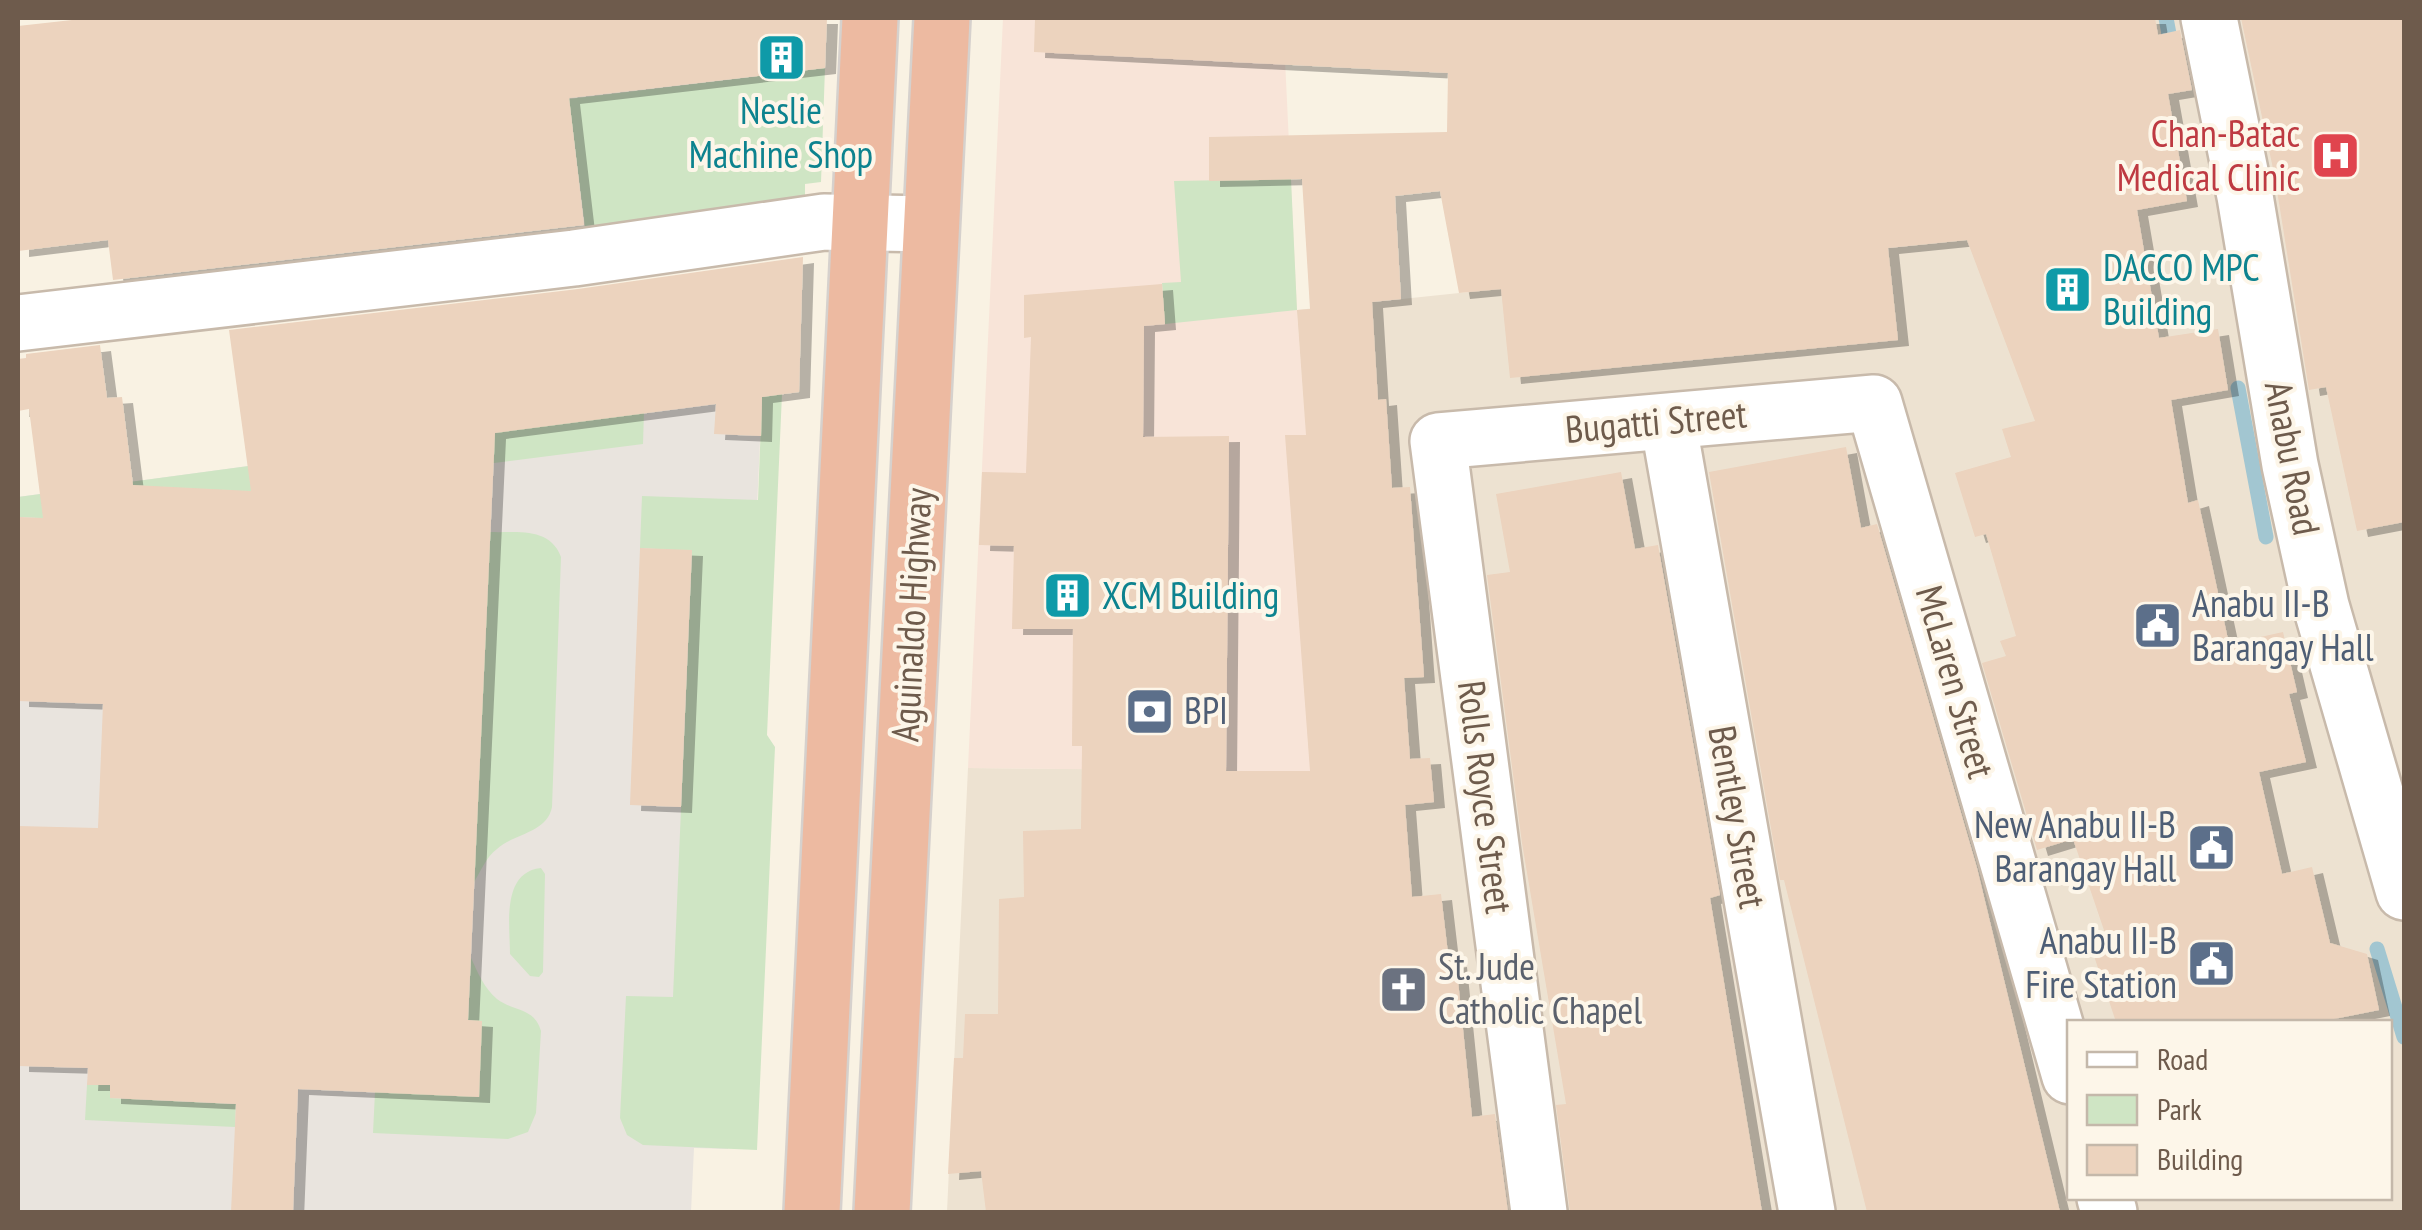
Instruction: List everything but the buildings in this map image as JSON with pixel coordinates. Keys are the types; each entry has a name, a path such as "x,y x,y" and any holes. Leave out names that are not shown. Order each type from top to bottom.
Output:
{"highway":[{"name":"Aguinaldo Highway","path":"812,1212 870,18"},
{"name":"Aguinaldo Highway","path":"882,1212 942,18"}],"street":[{"name":"Anabu Road","path":"2209,18 2245,196 2290,465 2321,606 2404,892"},
{"path":"18,323 574,258 824,222 932,224"},
{"name":"Bugatti Street","path":"1438,441 1874,403"},
{"name":"McLaren Street","path":"1874,403 2067,1066"},
{"name":"Bentley Street","path":"1668,421 1807,1212"},
{"name":"Rolls Royce Street","path":"1438,441 1539,1212"}],"shaded area":[{"path":"1003,18 1283,18 1297,310 1332,772 968,768"},
{"path":"1927,18 2404,18 2404,1212 947,1212 968,768 1332,771 1297,310 1967,240 1937,52"},
{"path":"762,397 728,1149 694,1148 691,1212 18,1212 18,497"}],"green space":[{"path":"825,68 821,182 805,184 805,202 586,235 569,99"},
{"path":"1291,179 1297,310 1165,324 1162,283 1181,282 1174,181"},
{"path":"782,394 767,735 775,747 757,1150 643,1145 627,1135 620,1118 626,996 673,997 692,551 640,548 642,496 758,500 762,397"},
{"path":"644,412 643,444 494,463 447,460 448,439"},
{"path":"264,464 261,492 190,525 18,517 18,497"},
{"path":"490,532 541,536 556,547 561,557 552,807 544,822 493,852 474,882"},
{"path":"541,868 545,874 543,972 539,977 530,976 510,954 509,916 519,879"},
{"path":"471,958 492,995 534,1018 541,1031 536,1113 528,1132 508,1139 373,1133 375,1092 482,1022 468,1020"},
{"path":"87,1085 110,1085 110,1098 236,1104 235,1127 85,1120"}],"waterway":[{"path":"2166,18 2172,50"},
{"path":"2238,388 2266,537"},
{"path":"2377,949 2404,1037"}],"place":[{"name":"Neslie Machine Shop","path":"781,57"},
{"name":"Chan-Batac Medical Clinic","path":"2335,156"},
{"name":"DACCO MPC Building","path":"2068,290"},
{"name":"XCM Building","path":"1067,596"},
{"name":"Anabu II-B Barangay Hall","path":"2157,626"},
{"name":"BPI","path":"1149,711"},
{"name":"New Anabu II-B Barangay Hall","path":"2211,847"},
{"name":"Anabu II-B Fire Station","path":"2212,963"},
{"name":"St. Jude Catholic Chapel","path":"1403,989"}]}
